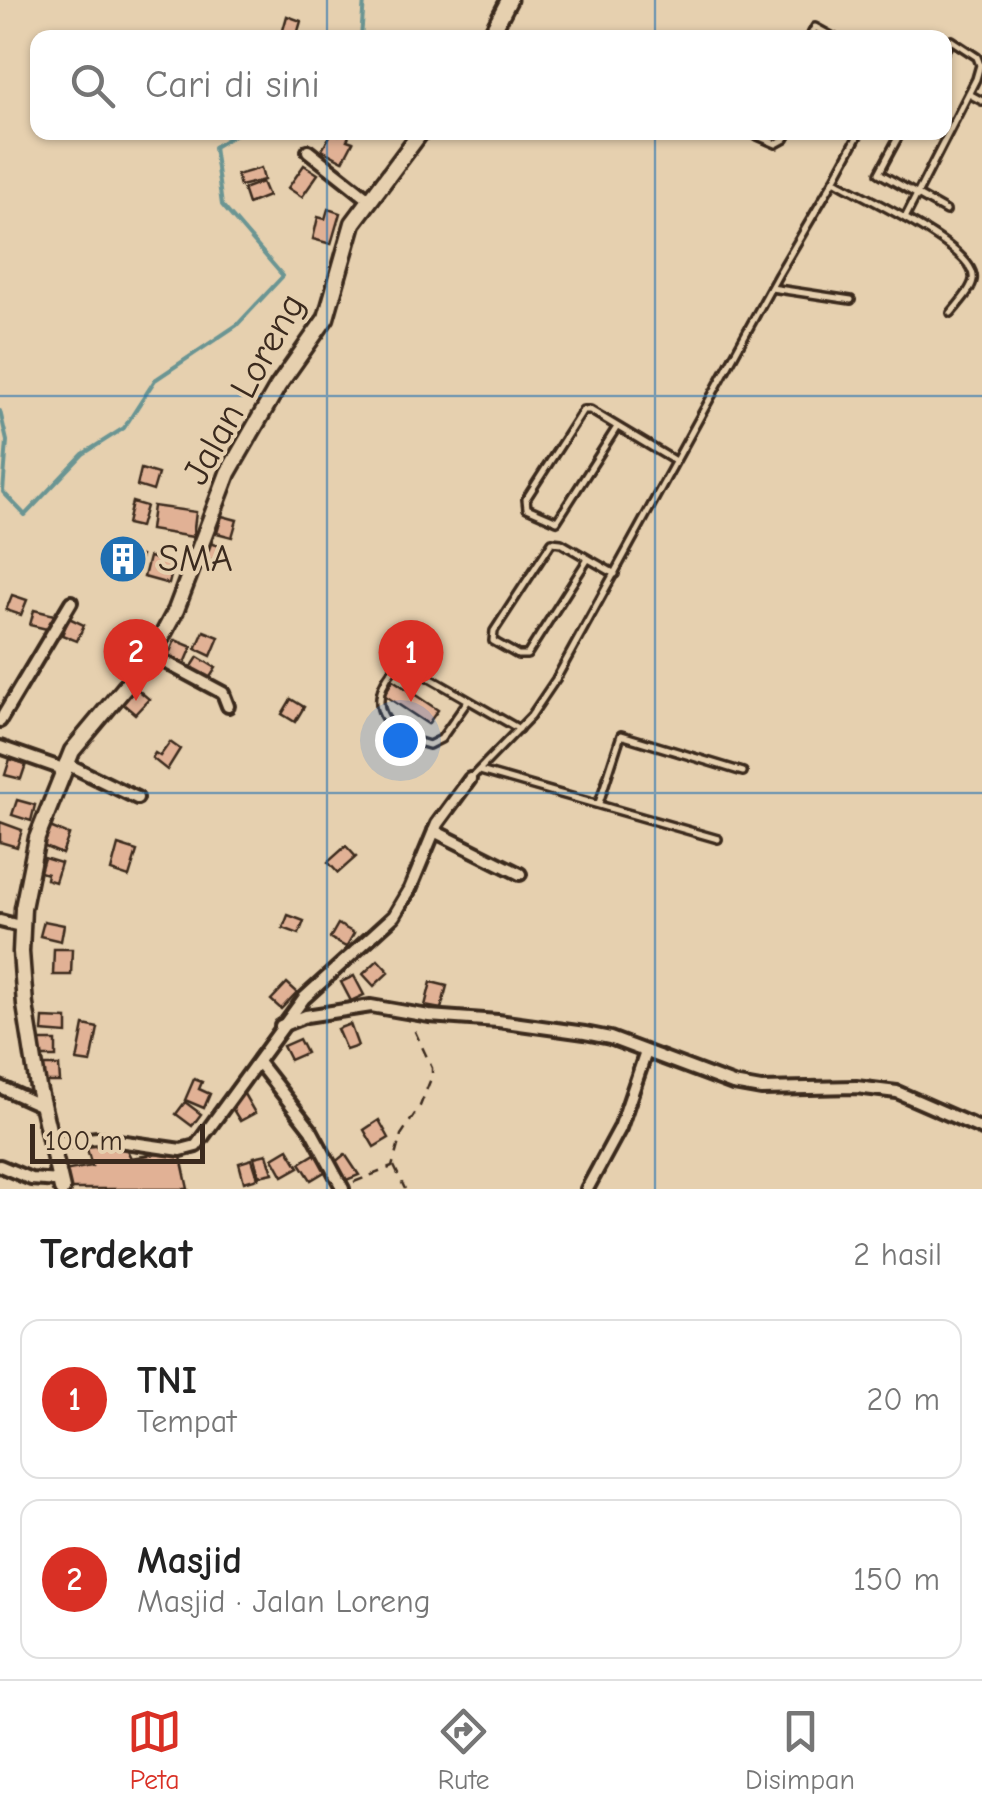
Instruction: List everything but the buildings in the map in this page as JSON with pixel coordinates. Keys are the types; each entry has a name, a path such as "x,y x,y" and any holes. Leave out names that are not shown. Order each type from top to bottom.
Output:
{"street":[{"path":"493,30 509,0"},
{"name":"Jalan Loreng","path":"60,1185 25,1005 20,926 32,858 64,766 84,734 152,656 188,580 228,472 278,386 326,318 353,223 414,140"},
{"path":"308,152 370,200"},
{"path":"0,720 71,602"},
{"path":"152,656 222,694 228,706"},
{"path":"0,747 64,766 136,798"},
{"path":"50,1143 97,1138 190,1149 201,1141 304,998 394,916 450,803 475,775"},
{"path":"434,831 520,874"},
{"path":"0,922 20,926"},
{"path":"282,1026 290,1020 355,1006 584,1033 703,1075 760,1088 856,1087 897,1092 982,1129"},
{"path":"587,1189 620,1128 646,1052"},
{"path":"258,1062 300,1114 343,1188"},
{"path":"0,1087 42,1106"},
{"path":"0,1166 60,1185"}],"lane":[{"path":"952,41 978,57 980,65 952,127"},
{"path":"969,94 982,101"},
{"path":"746,145 749,140"},
{"path":"475,775 519,729 556,679 856,140"},
{"path":"897,140 879,173 946,212"},
{"path":"905,218 945,140"},
{"path":"834,180 905,218 952,250 973,272 972,284 952,314"},
{"path":"771,288 851,300"},
{"path":"617,426 556,520 527,508 526,499 580,412 590,410 617,426 675,461"},
{"path":"588,558 527,656 493,641 494,630 549,544 561,543 588,558 615,574"},
{"path":"467,702 441,739 429,745 387,722 380,709 379,694 381,685 401,664 519,729"},
{"path":"599,803 621,735 742,772"},
{"path":"475,775 599,803 718,839"}],"path":[{"path":"405,1189 393,1165 401,1135 420,1106 432,1076 411,1014"},
{"path":"343,1188 393,1165"}],"waterway":[{"path":"362,30 364,0"},
{"path":"0,411 7,441 3,492 25,515 83,454 124,428 155,380 237,325 283,276 222,205 214,147 226,140"}],"place":[{"name":"SMA","path":"123,559"},
{"name":"Masjid","path":"136,701"},
{"name":"TNI","path":"411,702"}]}
